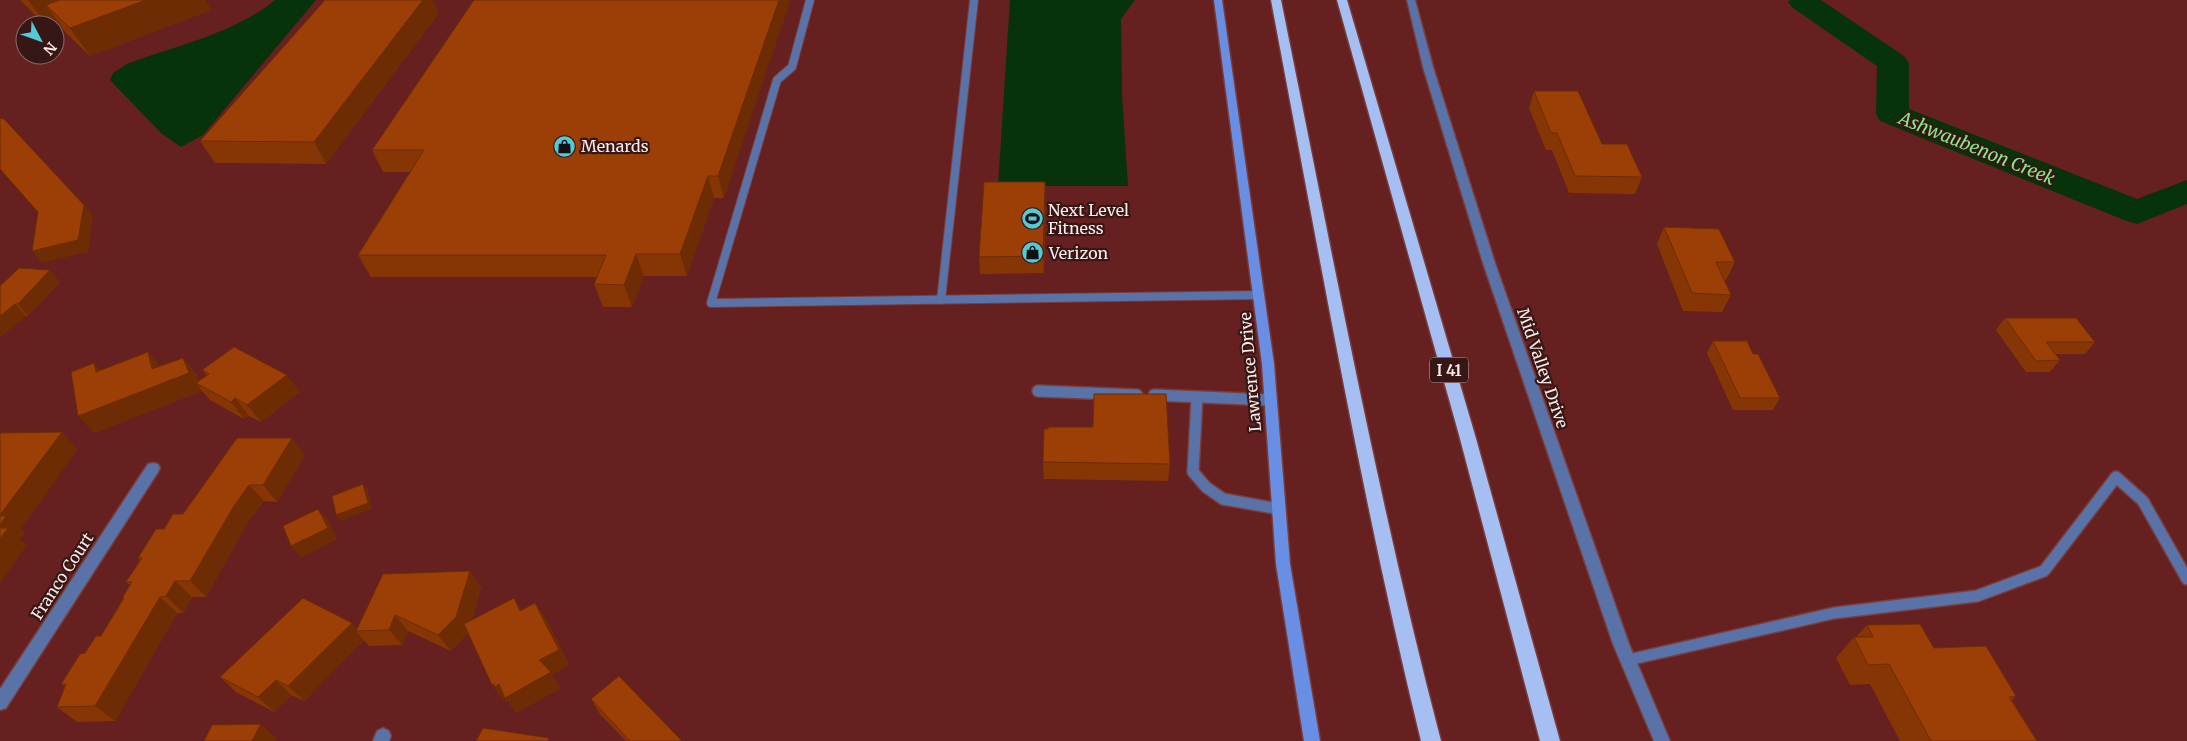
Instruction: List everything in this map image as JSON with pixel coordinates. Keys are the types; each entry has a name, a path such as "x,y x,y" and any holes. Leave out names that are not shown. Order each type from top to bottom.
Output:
{"highway":[{"path":"1276,0 1336,306 1408,650 1431,741"},
{"name":"I 41","path":"1342,0 1467,435 1550,741"}],"main road":[{"name":"Lawrence Drive","path":"1218,0 1260,295 1283,564 1312,741"}],"street":[{"name":"Mid Valley Drive","path":"1411,0 1428,67 1489,263 1628,660 1662,741"},
{"name":"Franco Court","path":"0,703 153,468"}],"lane":[{"path":"810,0 792,67 778,80 711,303 1260,295"},
{"path":"941,300 974,0"},
{"path":"1038,391 1270,400"},
{"path":"1197,397 1192,472 1206,487 1222,499 1279,510"},
{"path":"1628,660 1834,613 1977,596 2044,571 2116,477 2143,502 2183,569 2187,580"}],"shaded area":[{"path":"275,0 316,0 203,135 181,147 161,133 110,80 113,73 127,64 204,38 242,22"},
{"path":"1010,0 1135,0 1121,19 1122,94 1128,186 998,186"}],"building":[{"path":"60,0 146,0 70,28 65,23 65,15 56,15 46,5"},
{"path":"325,0 423,0 314,142 200,141"},
{"name":"Menards","path":"474,0 779,0 718,176 708,176 680,254 636,254 624,285 594,284 606,255 358,255 424,150 372,150"},
{"path":"1534,91 1578,91 1602,144 1627,144 1642,177 1575,176 1557,133 1551,133"},
{"path":"0,118 4,119 84,205 78,240 32,251 38,212 0,169"},
{"path":"984,182 1045,182 1043,256 979,257"},
{"path":"1664,227 1719,229 1735,262 1716,262 1731,295 1692,293"},
{"path":"19,268 50,270 18,304 15,304 0,316 0,286"},
{"path":"2005,318 2076,318 2095,342 2046,342 2060,360 2036,361"},
{"path":"1713,341 1747,341 1753,354 1758,354 1780,398 1740,398"},
{"path":"234,347 287,375 247,405 235,398 231,402 196,383 209,374 202,370"},
{"path":"148,352 152,369 183,358 189,373 78,416 71,372 94,363 96,372"},
{"path":"1094,394 1166,394 1170,464 1043,462 1044,429 1048,429 1048,427 1093,427"},
{"path":"62,432 0,515 0,433"},
{"path":"237,438 292,438 263,485 249,485 234,506 190,581 175,581 166,596 160,597 95,706 57,707 66,684 61,684 80,654 85,653 96,636 101,636 124,598 122,598 132,582 126,582 142,558 138,558 156,529 164,529 173,514 183,514"},
{"path":"363,484 368,503 336,515 332,496"},
{"path":"318,509 328,528 291,546 283,526"},
{"path":"0,516 6,516 0,525"},
{"path":"0,528 8,528 0,539"},
{"path":"470,571 456,617 438,635 395,615 389,630 356,631 383,574"},
{"path":"303,598 352,623 288,686 276,680 258,697 220,677"},
{"path":"514,598 520,611 535,603 559,650 539,660 551,672 505,698 499,684 495,687 494,684 492,685 464,624"},
{"path":"1920,624 1934,648 1986,646 2016,696 2009,697 2037,741 1931,741 1889,664 1868,665 1854,637 1873,637 1867,625"},
{"path":"619,676 682,741 630,741 591,699"},
{"path":"261,724 252,741 204,741 212,725"},
{"path":"483,728 549,738 548,741 476,741"}],"waterway":[{"name":"Ashwaubenon Creek","path":"1806,0 1803,2 1893,63 1892,114 2137,212 2187,191"}],"place":[{"name":"Menards","path":"565,146"},
{"name":"Next Level Fitness","path":"1032,219"},
{"name":"Verizon","path":"1033,253"}]}
